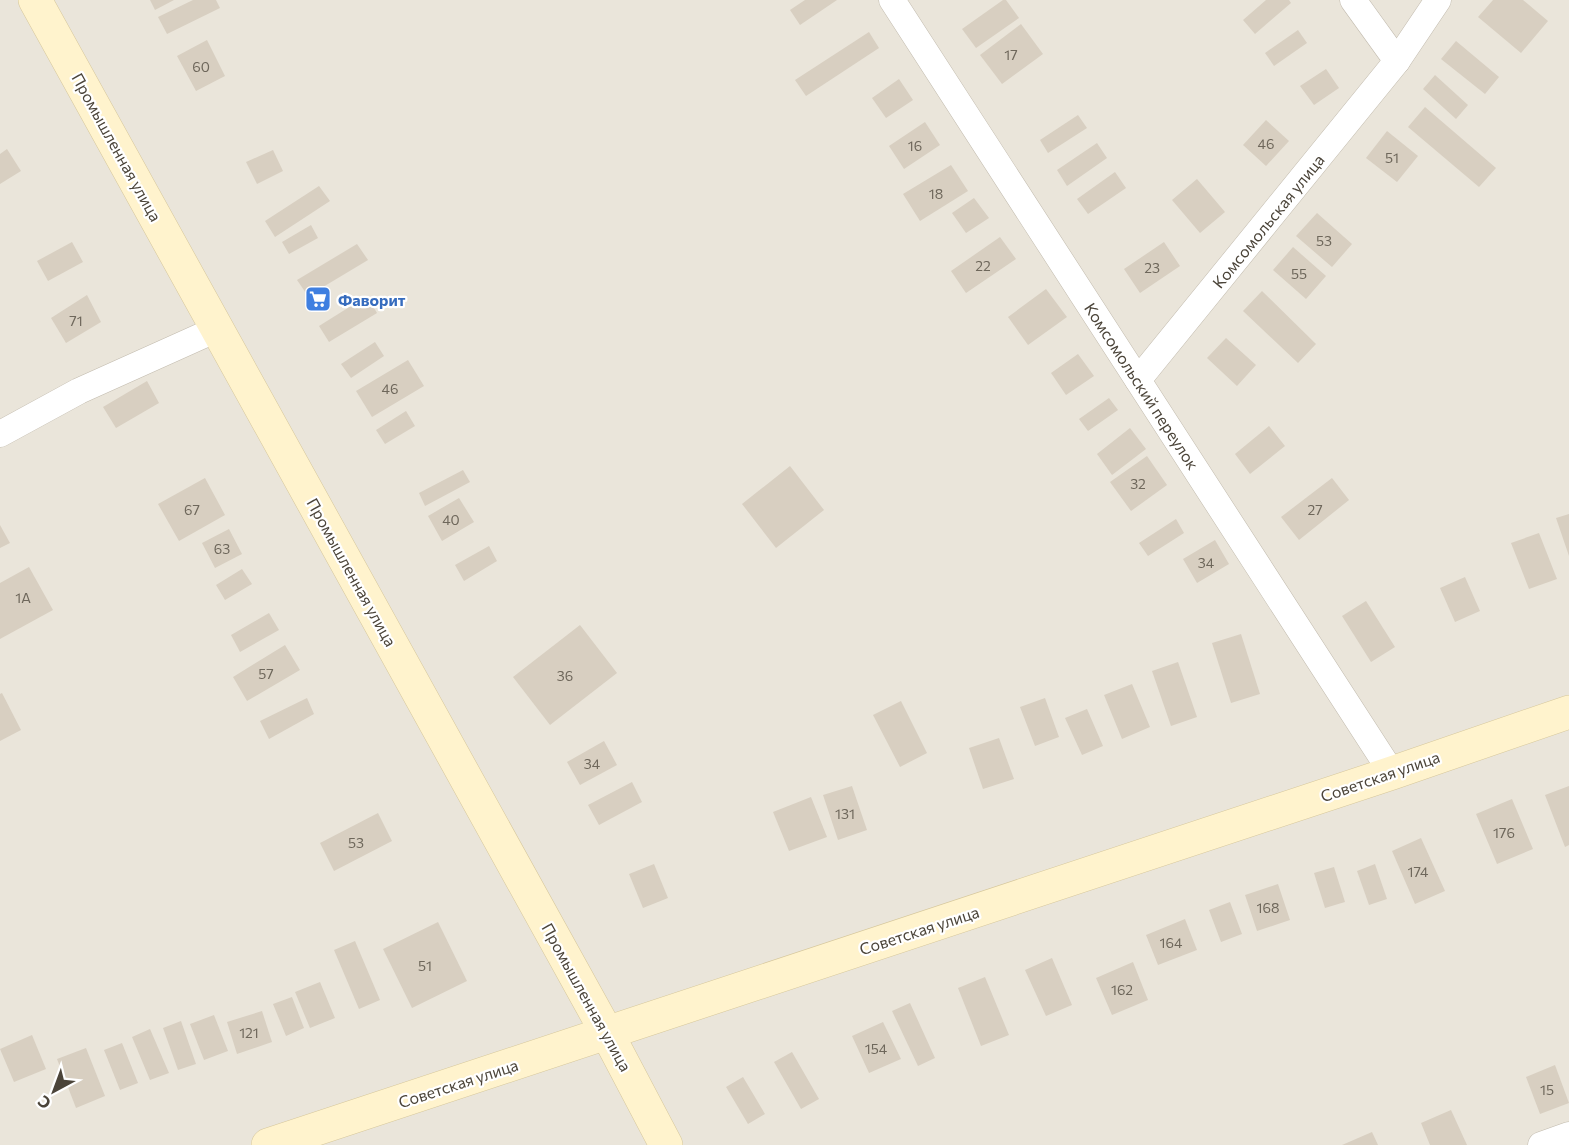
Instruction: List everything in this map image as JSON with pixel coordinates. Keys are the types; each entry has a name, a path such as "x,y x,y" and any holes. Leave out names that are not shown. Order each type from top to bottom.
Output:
{"street":[{"name":"Промышленная улица","path":"35,0 608,1033 666,1145"},
{"name":"Комсомольский переулок","path":"892,0 1392,773"},
{"path":"1353,0 1397,62"},
{"name":"Комсомольская улица","path":"1138,380 1397,62 1438,0"},
{"path":"0,434 79,391 217,329"},
{"name":"Советская улица","path":"268,1145 1392,773 1569,712"},
{"path":"1541,1145 1569,1135"}],"shaded area":[{"path":"0,0 1569,0 1569,1145 0,1145"}],"building":[{"path":"150,0 174,0 155,10"},
{"path":"193,0 216,0 220,8 167,34 158,17"},
{"path":"805,0 837,0 800,25 790,10"},
{"path":"1006,0 1019,18 976,48 962,29"},
{"path":"1266,0 1289,0 1291,3 1255,34 1243,20"},
{"path":"1493,0 1523,0 1548,21 1521,53 1478,17"},
{"path":"1021,24 1043,54 1002,84 980,55"},
{"path":"1298,30 1307,43 1274,66 1265,53"},
{"path":"869,32 879,48 806,96 795,80"},
{"path":"207,40 225,76 196,91 177,56"},
{"path":"1456,41 1499,77 1485,94 1441,59"},
{"path":"1326,69 1339,88 1314,105 1300,86"},
{"path":"1435,75 1468,105 1456,119 1423,89"},
{"path":"899,79 913,100 886,118 872,98"},
{"path":"1425,107 1496,168 1479,187 1408,127"},
{"path":"1078,115 1087,128 1048,153 1040,140"},
{"path":"1266,120 1289,141 1266,166 1243,145"},
{"path":"925,122 940,145 904,169 889,146"},
{"path":"1387,131 1418,156 1397,182 1366,158"},
{"path":"1097,143 1107,158 1067,186 1057,170"},
{"path":"7,149 21,171 0,184 0,154"},
{"path":"273,150 283,171 257,184 246,162"},
{"path":"951,165 968,191 920,221 903,194"},
{"path":"1115,172 1126,188 1088,214 1077,199"},
{"path":"1197,179 1225,212 1200,233 1172,200"},
{"path":"319,186 330,201 275,237 265,221"},
{"path":"974,198 989,218 966,233 952,213"},
{"path":"1317,213 1352,244 1332,267 1296,236"},
{"path":"311,225 318,238 289,254 282,242"},
{"path":"1000,237 1016,259 966,293 951,271"},
{"path":"72,242 83,262 48,281 37,261"},
{"path":"1164,242 1180,266 1140,293 1124,269"},
{"path":"357,244 368,260 308,296 297,280"},
{"path":"1293,247 1326,276 1306,299 1273,270"},
{"path":"1046,289 1067,317 1028,345 1008,317"},
{"path":"1262,291 1316,344 1298,363 1243,311"},
{"path":"87,295 101,322 66,343 51,318"},
{"path":"367,296 377,313 329,342 319,326"},
{"path":"1226,338 1256,365 1237,386 1207,358"},
{"path":"375,342 384,356 351,378 341,364"},
{"path":"1078,354 1094,376 1066,395 1051,373"},
{"path":"408,360 424,386 372,417 356,391"},
{"path":"147,381 159,403 116,428 103,407"},
{"path":"1109,398 1118,410 1088,431 1079,419"},
{"path":"406,411 415,426 385,444 376,430"},
{"path":"1269,426 1285,446 1250,474 1235,454"},
{"path":"1130,428 1146,449 1112,475 1097,454"},
{"path":"1147,456 1167,485 1131,511 1110,482"},
{"path":"790,466 824,510 776,548 742,504"},
{"path":"463,470 470,482 425,506 419,493"},
{"path":"205,478 225,515 179,541 158,504"},
{"path":"1332,478 1349,500 1299,540 1281,517"},
{"path":"459,498 474,522 442,541 428,516"},
{"path":"1569,514 1569,556 1556,518"},
{"path":"1176,519 1184,533 1148,556 1139,543"},
{"path":"0,525 10,543 0,548"},
{"path":"229,529 242,554 215,568 202,543"},
{"path":"1539,533 1557,579 1529,589 1511,543"},
{"path":"1215,540 1229,564 1197,583 1183,559"},
{"path":"489,546 497,561 464,581 455,565"},
{"path":"29,567 53,610 0,639 0,583"},
{"path":"242,569 252,584 225,600 216,585"},
{"path":"1465,577 1480,611 1455,622 1440,588"},
{"path":"1366,601 1395,647 1371,662 1342,616"},
{"path":"269,613 279,630 240,652 231,635"},
{"path":"580,625 617,673 550,725 513,677"},
{"path":"1241,634 1260,694 1231,703 1212,643"},
{"path":"285,645 300,670 247,701 233,677"},
{"path":"1178,662 1197,717 1171,726 1152,671"},
{"path":"1132,684 1150,727 1122,739 1104,695"},
{"path":"2,693 21,730 0,741 0,694"},
{"path":"307,698 314,714 269,739 260,721"},
{"path":"1045,698 1059,737 1035,746 1020,707"},
{"path":"901,701 927,753 900,767 873,715"},
{"path":"1087,709 1103,746 1082,755 1065,718"},
{"path":"999,738 1014,779 983,789 969,748"},
{"path":"604,741 617,765 580,785 567,762"},
{"path":"632,782 642,802 599,825 588,805"},
{"path":"852,786 867,830 838,840 823,795"},
{"path":"1569,786 1569,845 1565,847 1545,795"},
{"path":"811,797 827,837 789,851 773,812"},
{"path":"1512,799 1533,849 1497,864 1476,814"},
{"path":"378,813 392,841 334,871 320,843"},
{"path":"1421,838 1445,891 1415,904 1392,851"},
{"path":"654,864 668,898 643,908 629,874"},
{"path":"1375,864 1387,899 1369,905 1357,871"},
{"path":"1334,867 1345,902 1325,908 1314,873"},
{"path":"1278,884 1290,920 1257,931 1245,895"},
{"path":"1230,902 1242,934 1221,942 1209,910"},
{"path":"1185,919 1197,950 1158,965 1146,935"},
{"path":"438,922 467,981 412,1008 383,949"},
{"path":"355,941 380,1000 359,1009 334,950"},
{"path":"1052,958 1072,1005 1046,1016 1025,970"},
{"path":"1133,962 1148,1000 1112,1015 1096,978"},
{"path":"985,977 1009,1035 981,1046 958,988"},
{"path":"320,982 335,1018 310,1028 295,992"},
{"path":"292,997 304,1028 286,1036 273,1004"},
{"path":"910,1003 935,1058 918,1066 892,1011"},
{"path":"262,1011 272,1042 237,1054 227,1022"},
{"path":"214,1015 228,1051 204,1060 190,1024"},
{"path":"181,1021 196,1064 178,1070 163,1028"},
{"path":"883,1022 901,1059 869,1073 852,1036"},
{"path":"150,1029 169,1073 150,1080 132,1037"},
{"path":"32,1035 46,1069 14,1082 0,1049"},
{"path":"122,1043 138,1083 120,1090 104,1050"},
{"path":"86,1048 105,1096 76,1108 57,1059"},
{"path":"792,1052 819,1099 801,1109 774,1062"},
{"path":"1555,1065 1569,1103 1540,1114 1526,1077"},
{"path":"743,1077 765,1114 748,1124 726,1087"},
{"path":"1451,1110 1467,1145 1430,1145 1421,1123"},
{"path":"1372,1132 1378,1145 1342,1145"}],"place":[{"name":"Фаворит","path":"318,299"}]}
